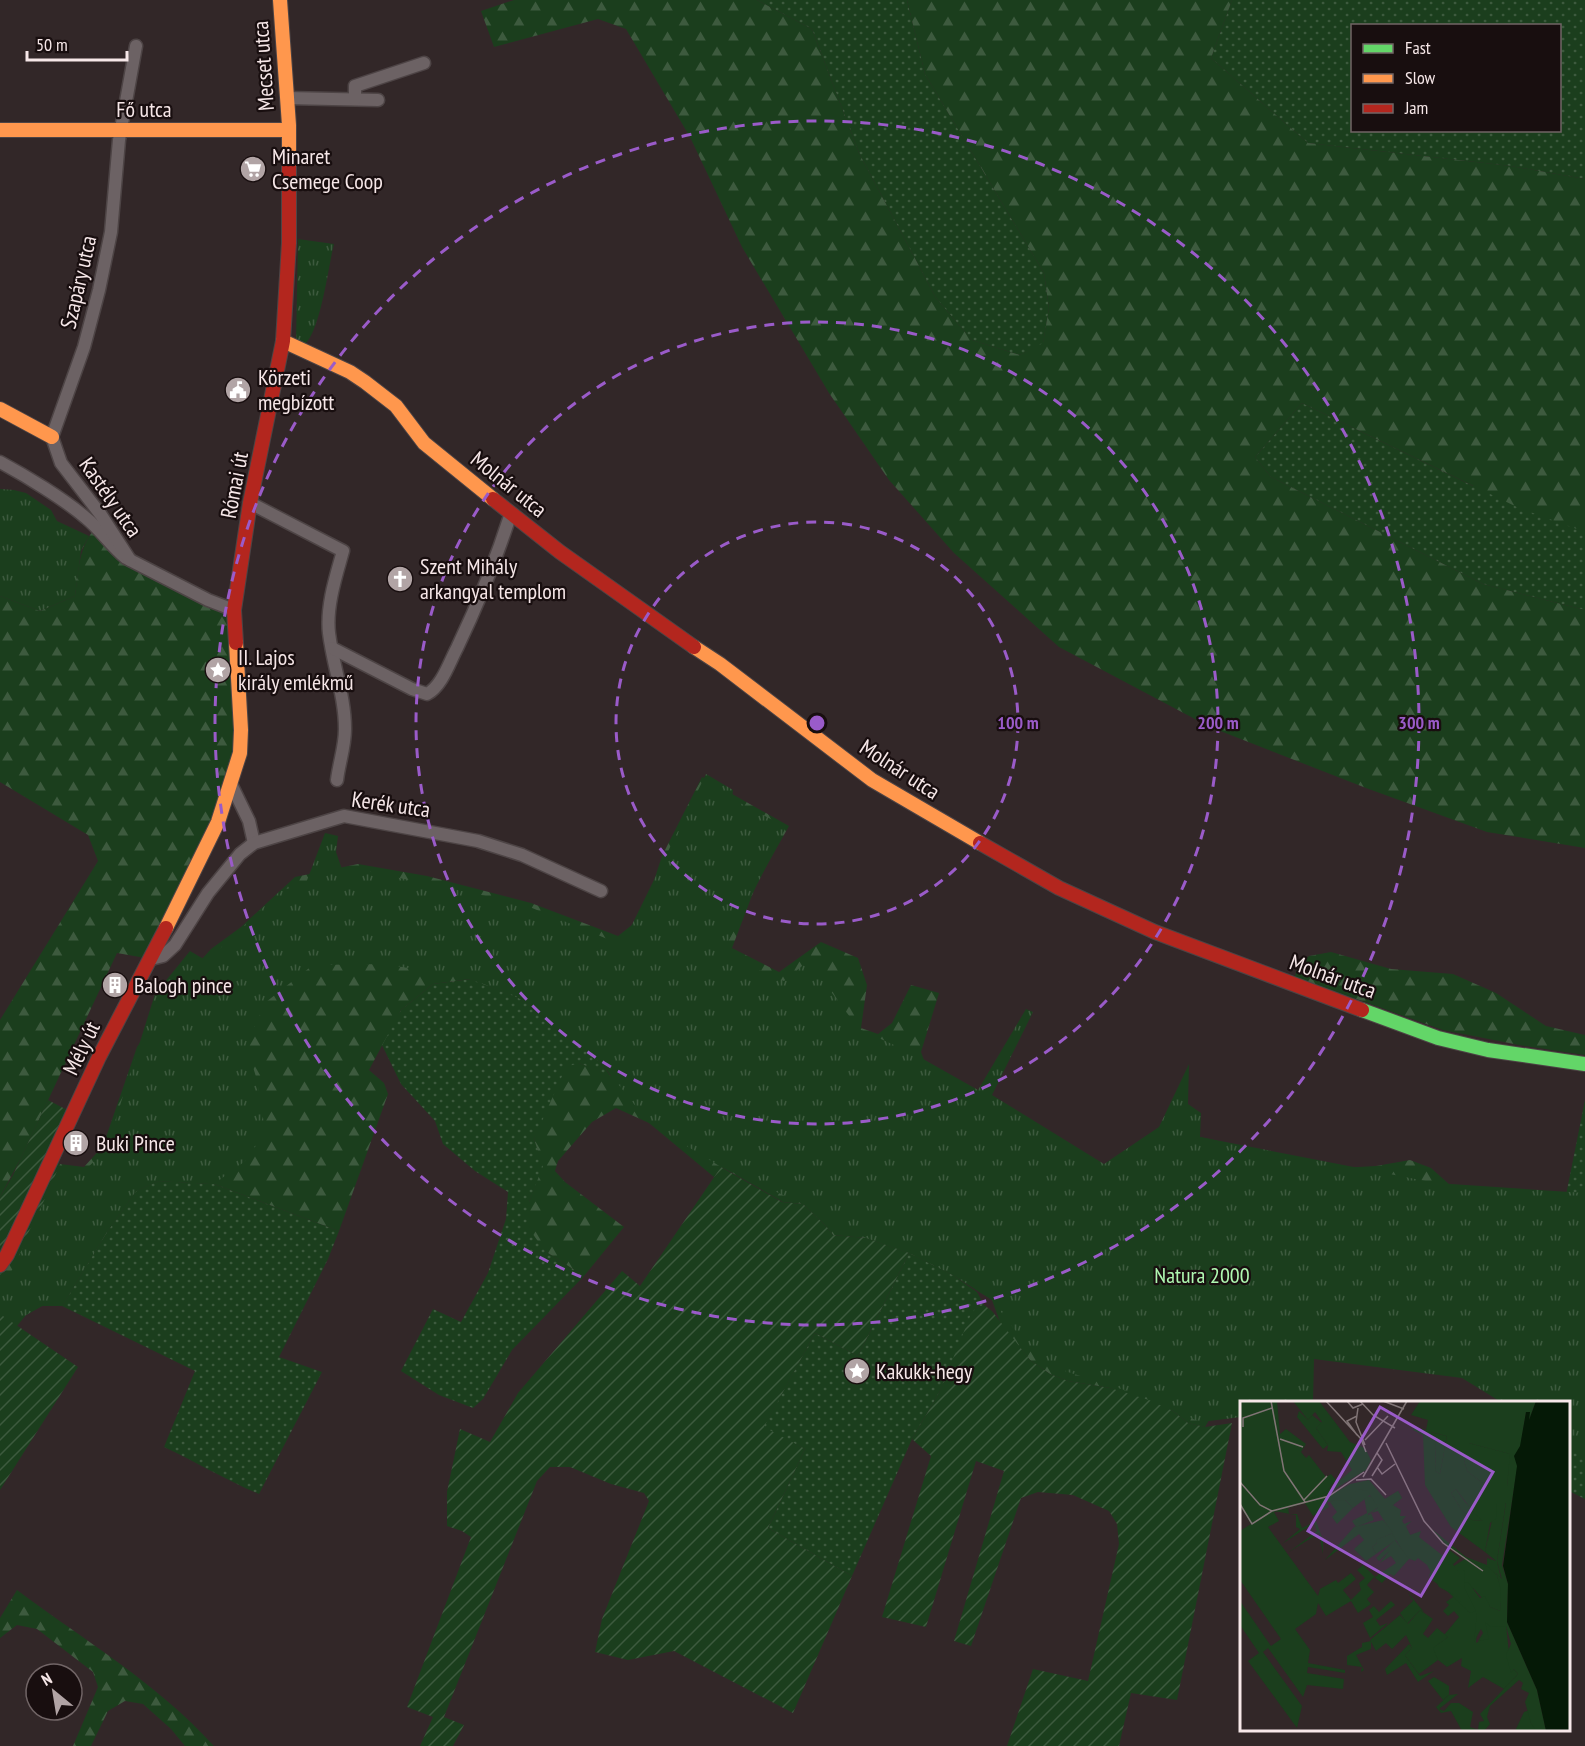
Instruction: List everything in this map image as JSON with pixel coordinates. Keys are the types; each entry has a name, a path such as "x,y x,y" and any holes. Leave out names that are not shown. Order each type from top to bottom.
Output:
{"street":[{"name":"Mecset utca","path":"280,0 289,130"},
{"name":"Szapáry utca","path":"52,437 84,347 99,290 111,232 121,131 136,46"},
{"path":"355,99 355,86 424,63"},
{"path":"287,98 378,100"},
{"name":"Fő utca","path":"0,130 289,130"},
{"name":"Római út","path":"231,784 240,753 241,730 234,610 250,503 284,341 289,130"},
{"name":"Molnár utca","path":"284,341 350,372 365,382 396,406 424,443 560,552 720,664 872,780 1059,888 1155,932 1438,1038 1488,1050 1585,1064"},
{"path":"0,409 52,437"},
{"name":"Kastély utca","path":"52,437 61,463 101,515 130,560 208,600 234,610"},
{"path":"0,462 85,516 114,548 130,560"},
{"path":"250,503 343,550 334,582 328,621 343,699 345,728 337,780"},
{"path":"332,648 412,689 426,694 432,691 444,673 479,601 497,557 511,513"},
{"path":"231,784 249,821 254,843"},
{"name":"Mély út","path":"0,1265 39,1189 99,1057 202,857 218,822 231,784"},
{"name":"Kerék utca","path":"151,959 164,956 175,945 208,893 240,854 254,843 344,816 478,840 522,855 601,891"}],"green space":[{"path":"514,0 757,0 812,29 859,153 936,298 972,340 1020,355 1043,343 1049,308 1044,273 925,74 907,0 1232,0 1211,58 1308,143 1511,166 1585,179 1585,532 1519,508 1302,403 1255,457 1271,477 1483,584 1585,610 1585,848 1487,832 1366,788 1210,727 1059,647 954,553 889,480 829,393 742,247 690,137 626,29 598,19 494,47 481,11"},
{"path":"757,0 907,0 925,74 1044,273 1049,308 1043,344 1020,355 972,340 936,298 859,153 812,29"},
{"path":"1232,0 1585,0 1585,179 1511,166 1308,143 1211,58"},
{"path":"298,239 334,244 315,327 304,345 296,341"},
{"path":"1302,403 1473,486 1585,477 1585,610 1483,584 1271,477 1255,457"},
{"path":"0,489 26,493 51,510 57,521 89,536 81,551 75,596 40,611 0,596"},
{"path":"96,527 114,548 234,610 240,753 151,959 117,953 21,1158 0,1197 0,1020 98,861 88,835 0,782 0,596 40,611 75,596 82,551"},
{"name":"Natura 2000","path":"706,774 733,790 732,799 786,827 722,954 784,981 808,961 859,1029 916,1055 978,1090 1026,1009 1033,1012 992,1095 1104,1164 1159,1127 1189,1064 1188,1104 1201,1113 1200,1137 1436,1183 1585,1193 1585,1454 1570,1445 1570,1401 1499,1401 1462,1378 1314,1359 1313,1401 1240,1401 1240,1417 1201,1422 1182,1415 1162,1402 1046,1365 1020,1337 992,1300 953,1275 909,1253 866,1238 803,1204 721,1167 649,1123 603,1065 521,999 471,979 385,964 313,965 266,1002 246,1044 257,1080 265,1130 248,1159 214,1184 158,1181 136,1191 107,1232 62,1306 42,1306 0,1330 0,1282 13,1269 59,1168 84,1171 106,1150 155,994 190,951 207,961 280,891 306,883 325,833 338,836 336,852 344,875 361,870 520,903 622,945"},
{"name":"Natura 2000","path":"702,777 789,826 756,885 732,948 779,972 821,942 858,958 867,985 861,1028 878,1034 892,1023 911,985 939,993 921,1052 928,1071 1114,1176 1196,1136 1340,1168 1376,1166 1410,1160 1431,1168 1450,1185 1218,1405 1205,1427 1188,1423 1173,1411 1110,1388 1068,1381 1050,1374 1030,1360 1007,1332 1000,1322 992,1300 953,1275 909,1253 866,1238 833,1235 803,1204 783,1202 722,1167 714,1177 649,1123 616,1108 592,1122 558,1161 555,1171 565,1182 624,1227 584,1276 545,1251 527,1226 529,1202 543,1166 534,1139 566,1067 579,1063 611,1076 603,1065 521,999 470,979 433,984 401,1010 369,1070 384,1083 388,1094 339,1231 214,1184 158,1181 136,1191 107,1232 62,1306 42,1306 26,1315 17,1326 0,1334 0,1275 26,1237 60,1164 84,1167 103,1146 137,1047 182,981 211,949 241,927 295,877 358,864 427,876 531,903 618,936 642,917 662,856"},
{"path":"1331,952 1391,969 1453,974 1496,993 1546,1026 1585,1035 1585,1055 1443,1030 1295,977 1297,966 1309,956"},
{"path":"471,979 521,999 603,1065 611,1077 579,1063 534,1139 544,1166 529,1202 545,1251 584,1276 512,1350 483,1399 473,1408 439,1395 401,1371 433,1309 461,1322 488,1273 506,1219 508,1192 475,1171 443,1144 435,1121 401,1084 381,1043 401,1010 433,984"},
{"path":"48,1100 73,1113 53,1161 60,1164 26,1237 0,1275 0,1197 13,1175"},
{"path":"1585,1100 1585,1374 1550,1275"},
{"path":"721,1167 782,1202 803,1204 833,1235 866,1238 909,1253 858,1356 815,1333 764,1427 805,1449 768,1528 852,1576 793,1713 674,1651 628,1660 595,1652 602,1619 649,1501 644,1493 611,1484 570,1467 550,1467 537,1481 444,1717 464,1725 453,1746 420,1746 433,1717 407,1707 471,1537 447,1526 447,1492 460,1429 490,1442 518,1393 622,1271 640,1286"},
{"path":"158,1181 214,1184 339,1231 328,1259 279,1357 322,1372 259,1494 164,1447 195,1371 62,1306 107,1232 136,1191"},
{"path":"909,1253 953,1275 977,1292 984,1305 976,1308 939,1393 912,1439 852,1576 768,1528 805,1449 763,1428 815,1333 858,1356"},
{"path":"984,1305 992,1311 1030,1360 1050,1374 1068,1381 1110,1388 1149,1400 1173,1411 1188,1423 1205,1427 1232,1423 1177,1700 1131,1693 1119,1746 1007,1746 1033,1669 1088,1681 1119,1544 1117,1524 1109,1511 1073,1495 1038,1492 1021,1498 971,1646 954,1641 1004,1471 976,1461 926,1627 882,1617 931,1456 912,1439 939,1393 971,1314 976,1308"},
{"path":"0,1314 78,1367 0,1490"},
{"path":"1585,1410 1585,1499 1570,1492 1570,1417"},
{"path":"17,1590 145,1682 192,1723 214,1746 185,1746 171,1729 143,1704 125,1701 108,1711 91,1746 73,1746 98,1687 93,1672 84,1665 84,1662 80,1662 37,1629 17,1625 0,1638 0,1618"}],"traffic: fast":[{"path":"1362,1010 1438,1038 1488,1050 1585,1064"}],"traffic: slow":[{"path":"280,0 289,125 289,167"},
{"path":"0,130 289,130"},
{"path":"283,341 350,372 365,382 396,406 424,443 493,499"},
{"path":"0,409 52,437"},
{"path":"166,928 218,822 240,753 241,730 236,643"},
{"path":"694,647 720,664 872,780 980,843"}],"traffic: jam":[{"path":"236,643 234,610 250,503 283,341 289,243 289,167"},
{"path":"493,499 560,552 694,647"},
{"path":"980,843 1059,888 1155,932 1362,1010"},
{"path":"0,1265 7,1255 99,1057 166,928"}],"place":[{"name":"Minaret Csemege Coop","path":"253,169"},
{"name":"Körzeti megbízott","path":"238,390"},
{"name":"Szent Mihály arkangyal templom","path":"400,579"},
{"name":"II. Lajos király emlékmű","path":"218,670"},
{"name":"Balogh pince","path":"115,985"},
{"name":"Buki Pince","path":"76,1143"},
{"name":"Kakukk-hegy","path":"857,1371"}]}
